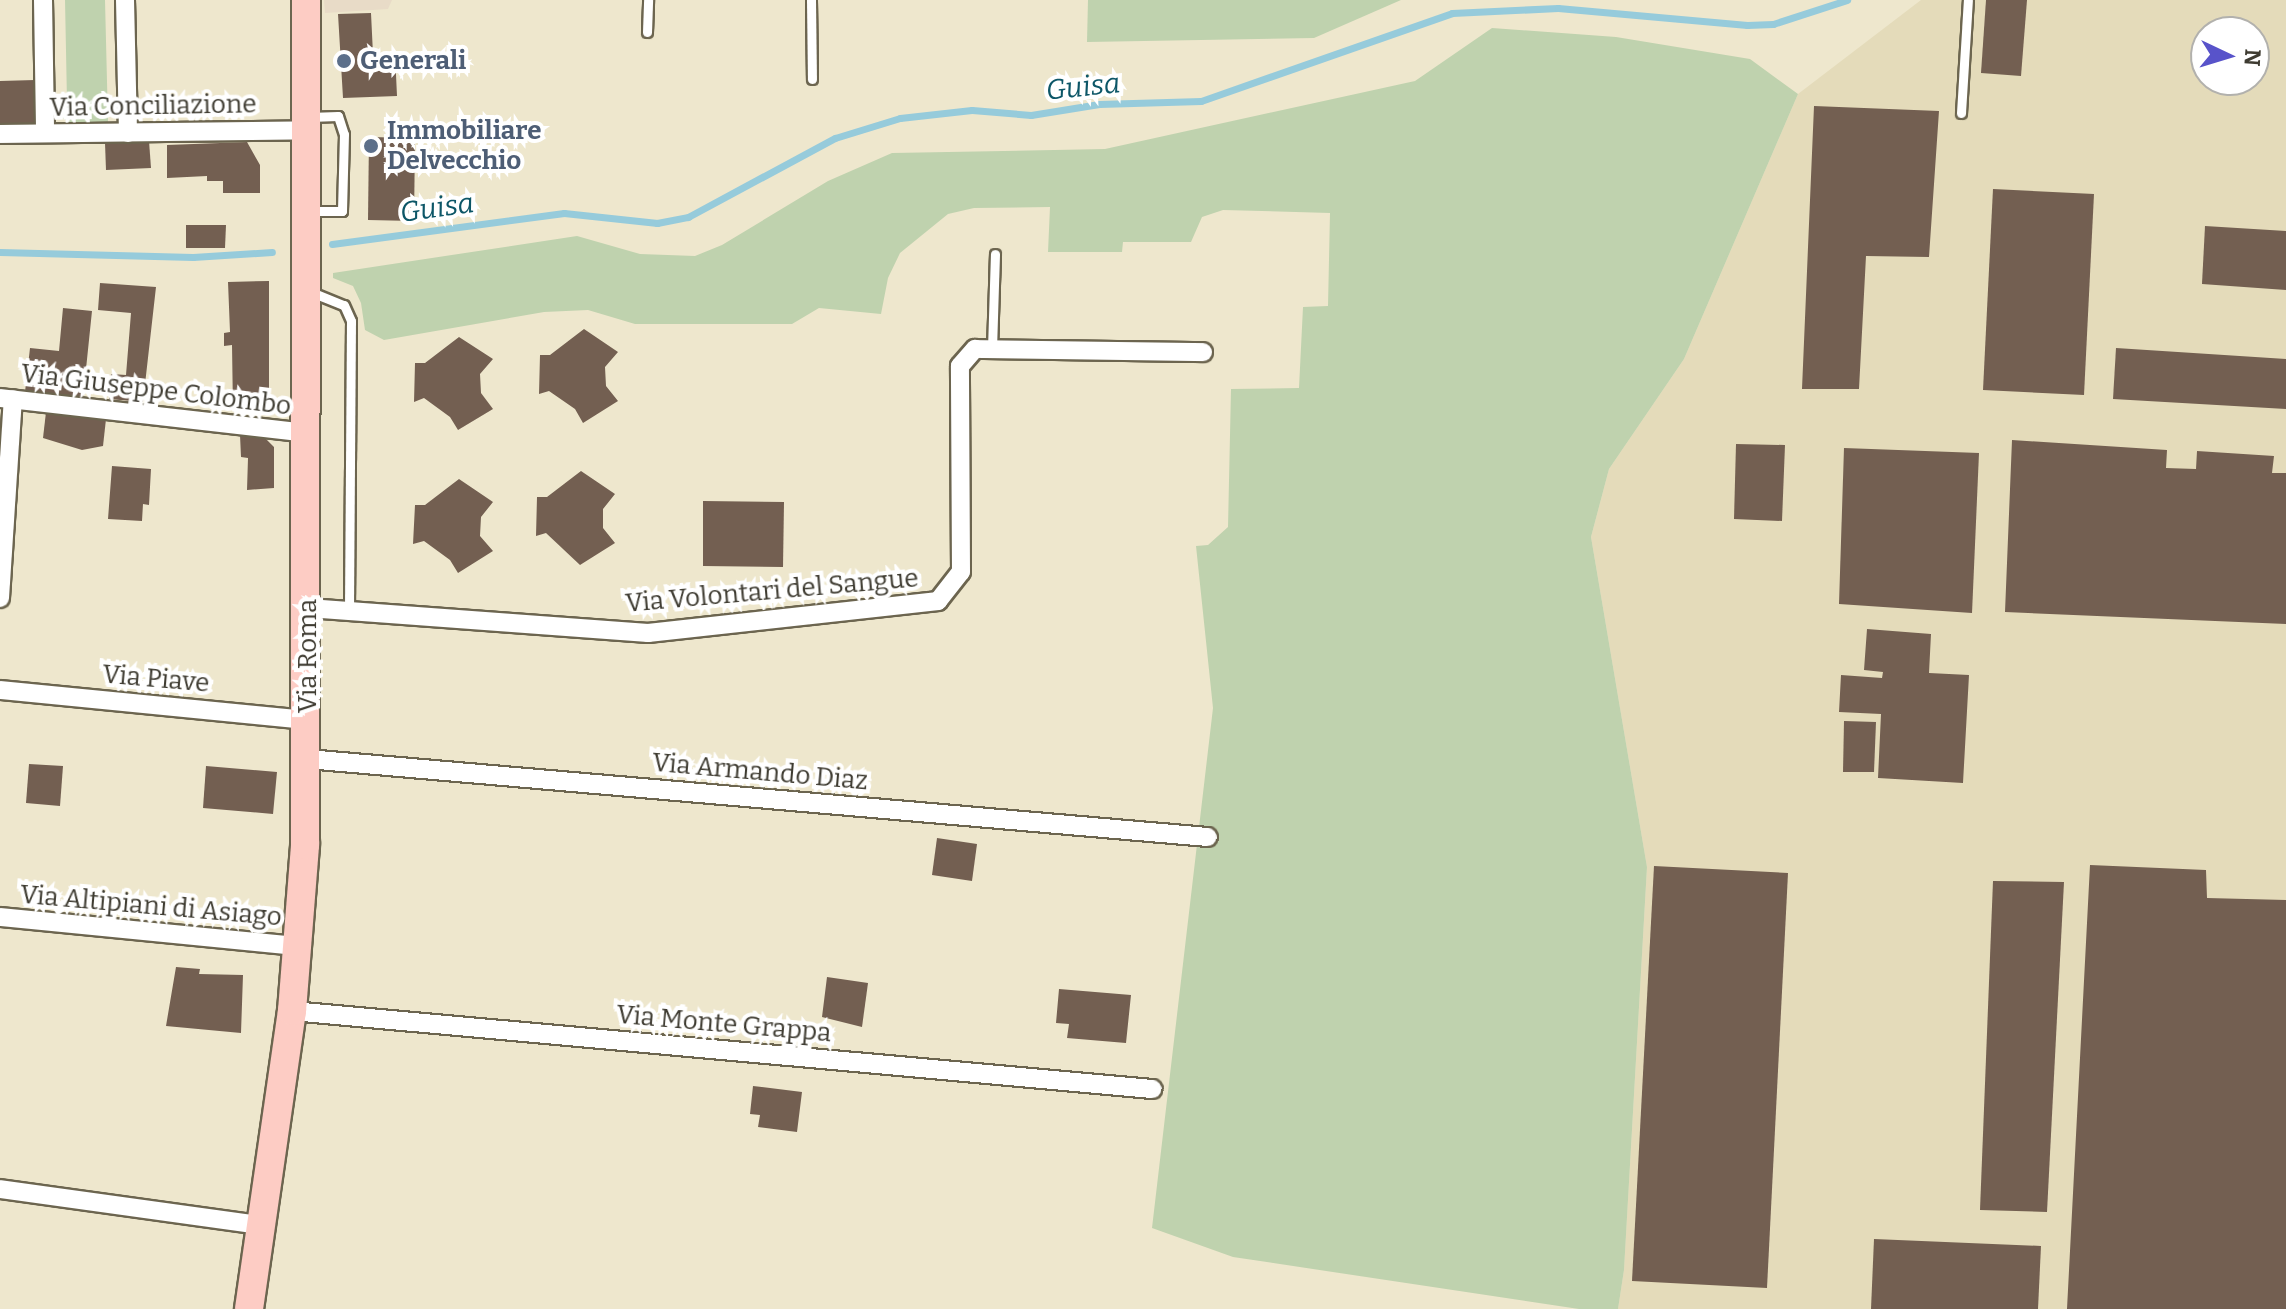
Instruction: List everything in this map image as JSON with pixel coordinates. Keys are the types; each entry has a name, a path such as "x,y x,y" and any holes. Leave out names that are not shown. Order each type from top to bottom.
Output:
{"main road":[{"name":"Via Roma","path":"249,1309 292,1011 307,759 306,0"}],"street":[{"path":"43,0 45,133"},
{"path":"125,0 128,133"},
{"name":"Via Conciliazione","path":"0,134 128,133 306,124"},
{"name":"Via Volontari del Sangue","path":"308,608 648,633 938,601 947,596 961,572 960,366 975,349 1203,352"},
{"path":"0,598 6,398"},
{"name":"Via Giuseppe Colombo","path":"6,398 306,433"},
{"name":"Via Piave","path":"0,690 308,720"},
{"name":"Via Armando Diaz","path":"307,759 1208,837"},
{"name":"Via Altipiani di Asiago","path":"0,917 298,946"},
{"name":"Via Monte Grappa","path":"292,1011 1152,1089"},
{"path":"0,1189 261,1225"}],"lane":[{"path":"647,32 648,0"},
{"path":"811,0 812,79"},
{"path":"1961,113 1968,0"},
{"path":"306,124 338,116 344,134 342,211 306,211"},
{"path":"992,349 995,254"},
{"path":"306,291 344,305 351,321 349,609"}],"shaded area":[{"path":"324,0 392,0 388,9 325,13"},
{"path":"1921,0 2286,0 2286,1309 1618,1309 1624,1270 1647,867 1591,537 1609,469 1684,359 1798,94"}],"green space":[{"path":"65,0 105,0 108,122 72,123 60,117 67,102"},
{"path":"1088,0 1401,0 1314,38 1087,42"},
{"path":"1492,28 1616,37 1750,59 1798,94 1684,359 1609,469 1591,537 1647,867 1624,1270 1618,1309 1579,1309 1233,1257 1152,1228 1213,708 1196,546 1208,545 1228,527 1231,389 1299,388 1303,307 1328,306 1330,213 1223,210 1202,217 1191,242 1123,242 1122,252 1048,252 1050,207 974,208 948,214 900,253 888,278 881,314 819,308 792,324 635,324 588,310 544,312 384,340 365,330 361,303 353,286 333,278 333,273 577,236 640,254 695,256 722,245 828,181 892,153 1105,149 1415,81"}],"building":[{"path":"1986,0 2027,0 2021,76 1981,73"},
{"path":"371,13 373,54 395,53 397,96 343,98 338,14"},
{"path":"35,80 37,125 0,127 0,81"},
{"path":"1814,106 1939,111 1929,257 1866,256 1859,389 1802,389"},
{"path":"369,137 415,138 414,221 368,220"},
{"path":"149,141 151,168 106,170 105,143"},
{"path":"247,142 260,165 260,193 223,193 223,181 207,181 207,176 167,178 167,145"},
{"path":"1993,189 2094,194 2084,395 1983,390"},
{"path":"186,225 226,225 225,248 186,248"},
{"path":"2205,226 2286,231 2286,290 2202,284"},
{"path":"269,281 269,408 260,415 233,411 232,345 224,346 224,333 230,332 228,282"},
{"path":"100,283 156,287 143,402 109,399 111,374 126,375 131,313 98,310"},
{"path":"63,308 92,311 83,398 25,392 30,348 59,351"},
{"path":"584,329 618,352 605,367 606,386 618,401 583,423 575,409 549,391 539,394 540,355 550,355"},
{"path":"459,337 493,359 480,374 481,393 493,409 458,430 450,417 424,398 414,402 415,363 425,363"},
{"path":"2116,348 2286,359 2286,409 2113,399"},
{"path":"46,412 106,419 103,446 82,450 43,438"},
{"path":"240,435 264,437 274,447 274,488 247,490 248,458 241,457"},
{"path":"2012,440 2167,450 2166,468 2196,469 2197,451 2274,456 2272,473 2286,473 2286,624 2005,612"},
{"path":"1736,444 1785,445 1782,521 1734,519"},
{"path":"1844,448 1979,453 1972,613 1839,604"},
{"path":"112,466 151,469 149,505 143,504 142,521 108,519"},
{"path":"581,471 615,494 603,509 603,528 615,543 580,565 546,533 536,536 537,497 547,497"},
{"path":"459,479 493,502 481,517 480,536 493,551 458,573 450,560 424,541 413,544 415,505 425,505"},
{"path":"703,501 784,502 783,567 703,566"},
{"path":"1867,629 1931,634 1929,673 1969,675 1963,783 1878,778 1881,714 1839,712 1841,675 1882,678 1883,672 1864,670"},
{"path":"1844,721 1876,722 1874,772 1843,772"},
{"path":"29,764 63,766 60,806 26,803"},
{"path":"206,766 277,772 273,814 203,808"},
{"path":"937,838 977,844 972,881 932,875"},
{"path":"2090,865 2206,870 2207,898 2286,900 2286,1309 2067,1309"},
{"path":"1654,866 1788,873 1767,1288 1632,1281"},
{"path":"1993,881 2064,882 2047,1212 1980,1210"},
{"path":"176,967 200,969 199,974 243,975 241,1033 166,1026"},
{"path":"827,977 868,983 862,1027 822,1017"},
{"path":"1059,989 1131,995 1126,1043 1067,1038 1069,1024 1056,1023"},
{"path":"753,1086 802,1092 797,1132 758,1127 760,1115 750,1114"},
{"path":"1874,1239 2041,1246 2038,1309 1871,1309"}],"waterway":[{"name":"Guisa","path":"332,244 564,213 657,223 688,217 835,138 900,118 972,110 1031,115 1099,104 1201,101 1452,13 1558,8 1747,25 1773,24 1847,0"},
{"name":"Guisa","path":"0,252 193,257 272,252"}],"place":[{"name":"Generali","path":"344,61"},
{"name":"Immobiliare Delvecchio","path":"371,146"}]}
